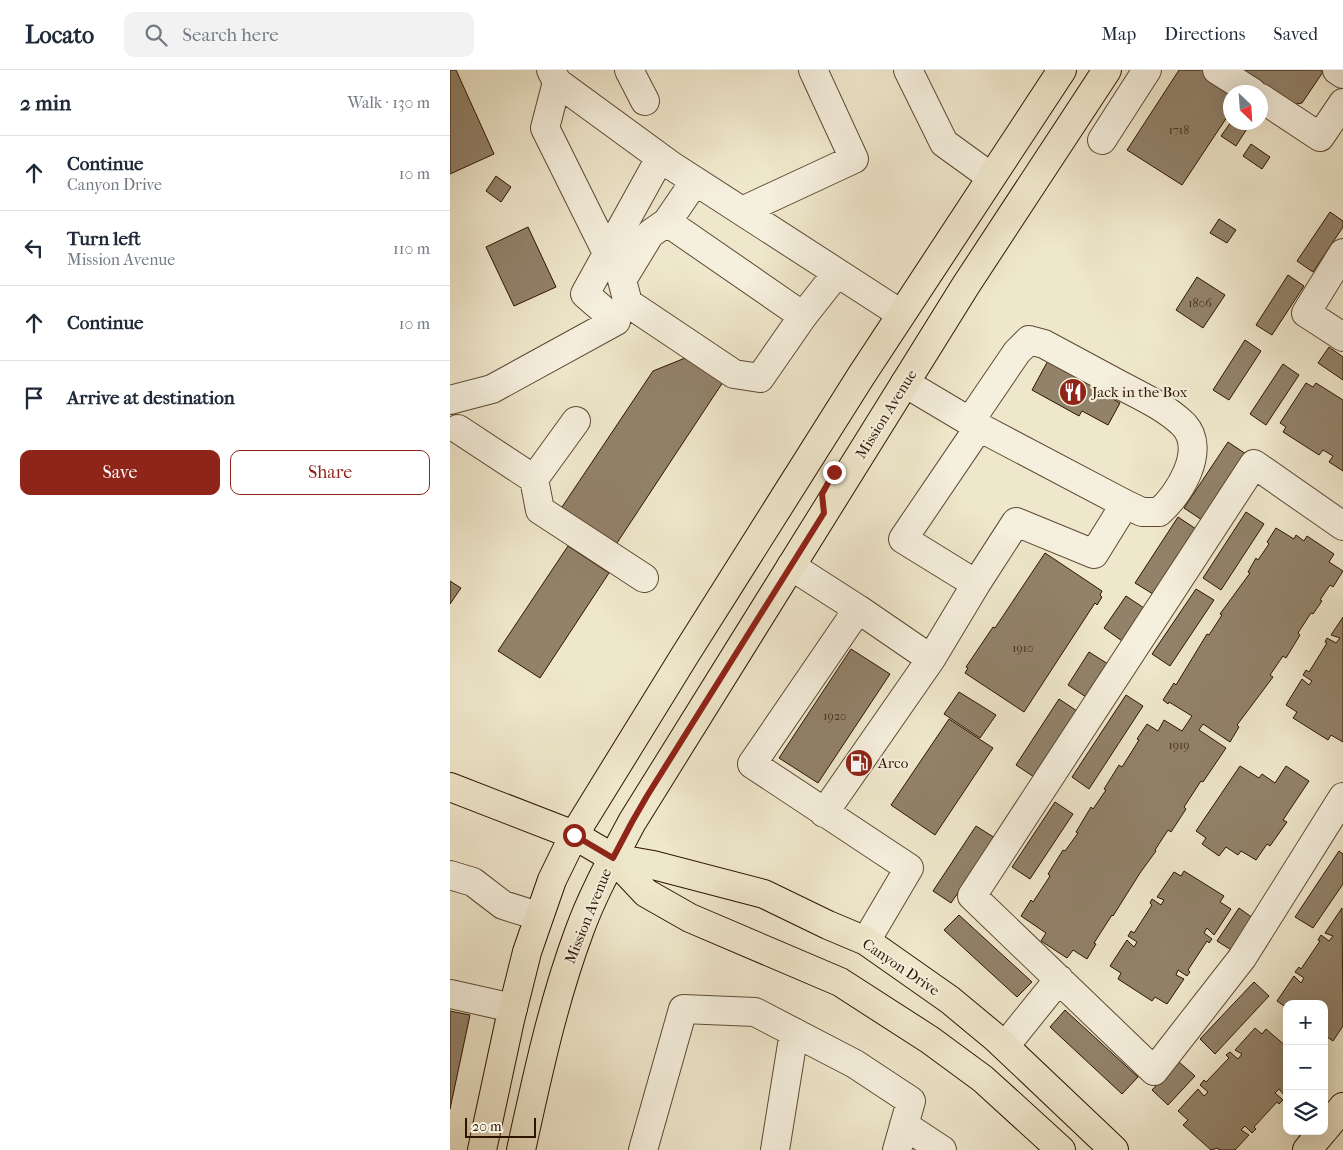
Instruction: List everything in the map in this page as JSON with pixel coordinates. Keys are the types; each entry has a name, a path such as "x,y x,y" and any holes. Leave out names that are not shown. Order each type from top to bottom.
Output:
{"main road":[{"path":"482,1150 527,952 552,880 574,835 685,655 901,314 1062,70"},
{"name":"Mission Avenue","path":"521,1150 548,1031 568,965 591,902 636,815 972,277 1107,70"},
{"path":"824,513 822,494 910,346 914,330 901,314"},
{"name":"Canyon Drive","path":"450,787 574,835 613,858 646,893 690,918 840,982 930,1040 983,1079 1061,1150"},
{"name":"Canyon Drive","path":"613,858 654,865 764,894 828,925 866,940 950,1000 1006,1046 1114,1150"},
{"path":"1328,1126 1343,1107"},
{"path":"1307,1150 1320,1135"}],"lane":[{"path":"629,70 645,101"},
{"path":"742,211 854,159 813,70"},
{"path":"908,70 944,143 992,177"},
{"path":"1102,140 1147,70"},
{"path":"1217,70 1241,85"},
{"path":"1337,70 1343,74"},
{"path":"607,253 545,128 554,76 660,158 901,314"},
{"path":"1268,103 1320,137 1343,103"},
{"path":"450,400 492,389 616,321 585,294 660,158"},
{"path":"695,181 666,222 650,234 622,280 628,303 734,374 760,378 803,316 837,273"},
{"path":"666,222 803,316"},
{"path":"1343,253 1306,312 1343,337"},
{"path":"906,382 975,424 1142,512 1158,512 1170,503 1192,463 1192,444 1185,426 1156,404 1044,344 1030,340 1017,352 975,424 903,539 976,584"},
{"path":"534,479 576,421"},
{"path":"458,429 534,479 540,510 644,578"},
{"path":"1343,526 1254,464 972,896 1154,1070 1242,958 1343,797"},
{"path":"824,813 931,659 1016,522 1094,554 1125,504"},
{"path":"791,566 931,659"},
{"path":"858,609 752,764 909,868 866,940"},
{"path":"450,875 473,882 503,904 538,916"},
{"path":"1006,1046 1059,979"},
{"path":"450,994 513,1008"},
{"path":"643,1150 683,1009 755,1012 855,1064 911,1101 900,1138 942,1150"},
{"path":"776,1150 794,1032"}],"building":[{"path":"450,70 456,70 494,154 450,174"},
{"path":"1179,70 1205,70 1223,85 1223,123 1182,185 1127,150"},
{"path":"1239,70 1320,70 1323,72 1302,103 1291,105 1268,90 1268,85 1261,85"},
{"path":"1225,130 1246,130 1236,146 1221,136"},
{"path":"1251,144 1270,157 1262,169 1243,156"},
{"path":"496,176 511,187 501,202 486,191"},
{"path":"1330,212 1343,221 1343,227 1313,272 1297,261"},
{"path":"1219,219 1236,230 1227,243 1210,233"},
{"path":"528,227 556,287 514,306 486,247"},
{"path":"1288,275 1304,286 1272,335 1256,325"},
{"path":"1197,277 1225,295 1203,328 1176,310"},
{"path":"1245,340 1261,351 1229,400 1213,390"},
{"path":"1329,347 1343,357 1343,380 1318,363"},
{"path":"690,356 725,379 615,546 560,510 653,371"},
{"name":"Jack in the Box","path":"1050,357 1115,395 1113,399 1120,403 1108,425 1082,411 1079,416 1032,390"},
{"path":"1283,364 1299,375 1266,425 1250,414"},
{"path":"1306,383 1313,387 1316,383 1343,400 1343,471 1329,462 1333,456 1323,450 1319,455 1283,432 1286,427 1280,423"},
{"path":"1228,442 1246,454 1202,520 1184,508"},
{"path":"1246,512 1264,524 1221,590 1203,578"},
{"path":"1178,517 1196,529 1153,594 1135,583"},
{"path":"1276,528 1294,539 1296,535 1304,541 1307,536 1334,554 1329,562 1343,571 1333,587 1330,585 1313,614 1311,613 1298,633 1300,635 1286,658 1283,656 1270,675 1273,677 1237,725 1239,727 1230,742 1203,724 1199,730 1226,748 1203,782 1201,781 1171,832 1168,830 1156,851 1112,915 1094,943 1096,944 1087,959 1073,950 1067,958 1041,941 1046,933 1021,916 1050,876 1048,874 1063,850 1065,851 1078,833 1076,832 1091,807 1093,809 1106,790 1104,789 1119,765 1122,767 1147,724 1158,731 1164,720 1182,731 1192,716 1163,700 1174,683 1176,685 1207,634 1209,635 1222,615 1220,614 1250,573 1248,572 1256,558 1258,560 1269,544 1267,542"},
{"path":"568,546 609,573 540,678 498,651"},
{"path":"1045,553 1102,591 1100,595 1102,597 1097,605 1095,603 1024,712 965,673 968,668 966,667 993,627 995,628"},
{"path":"450,581 461,588 450,604"},
{"path":"1196,589 1214,600 1170,666 1152,654"},
{"path":"1126,596 1144,608 1122,641 1104,628"},
{"path":"1343,617 1343,742 1331,735 1328,740 1293,718 1297,712 1286,705 1302,679 1309,685 1312,681 1303,675 1306,670 1309,672 1327,643 1325,642 1327,638 1336,643 1340,638 1331,635"},
{"path":"851,649 890,674 818,783 779,758"},
{"path":"1089,652 1108,664 1086,697 1068,685"},
{"path":"959,692 996,715 980,738 944,714"},
{"path":"1126,695 1143,706 1089,789 1072,777"},
{"path":"1059,699 1077,711 1034,777 1016,765"},
{"path":"949,719 993,748 935,835 891,805"},
{"path":"1240,766 1259,778 1262,774 1275,783 1286,766 1309,781 1283,820 1287,822 1270,846 1267,844 1256,860 1241,851 1238,855 1226,847 1219,856 1202,844 1206,838 1196,831"},
{"path":"1055,802 1073,814 1030,879 1012,867"},
{"path":"976,826 995,838 951,903 933,891"},
{"path":"1339,851 1343,854 1343,884 1313,928 1295,917"},
{"path":"1184,871 1224,896 1220,902 1231,909 1214,935 1207,928 1204,933 1212,939 1209,943 1207,941 1188,970 1190,972 1187,976 1178,970 1176,975 1184,979 1167,1004 1155,997 1152,1001 1118,979 1121,973 1110,966 1127,940 1134,947 1137,942 1128,936 1131,931 1134,933 1152,905 1150,903 1152,899 1161,905 1164,900 1157,897 1174,872 1181,876"},
{"path":"1239,908 1257,921 1236,953 1217,941"},
{"path":"1342,908 1343,1026 1333,1041 1328,1038 1328,1000 1283,1000 1283,1005 1277,1001 1294,976 1301,983 1304,978 1295,972 1299,967 1301,969 1320,941 1318,940 1321,935 1329,941 1333,936 1325,933"},
{"path":"959,915 1032,982 1017,997 944,930"},
{"path":"1254,982 1269,996 1215,1054 1200,1039"},
{"path":"1065,1010 1138,1077 1122,1094 1050,1027"},
{"path":"450,1011 470,1015 450,1109"},
{"path":"1255,1028 1262,1034 1266,1029 1283,1044 1283,1094 1279,1089 1275,1093 1283,1100 1279,1104 1277,1102 1254,1127 1256,1129 1252,1133 1245,1126 1241,1130 1249,1135 1235,1150 1219,1150 1218,1148 1211,1150 1183,1125 1188,1120 1178,1111 1198,1089 1204,1096 1208,1092 1200,1085 1204,1080 1206,1082 1229,1058 1226,1055 1230,1052 1238,1059 1242,1054 1235,1050"},
{"path":"1179,1062 1195,1076 1168,1105 1152,1090"}],"place":[{"name":"Jack in the Box","path":"1073,392"},
{"name":"Arco","path":"859,763"}],"route":[{"path":"574,835 613,858 647,796 824,513 822,494 834,472"}]}
